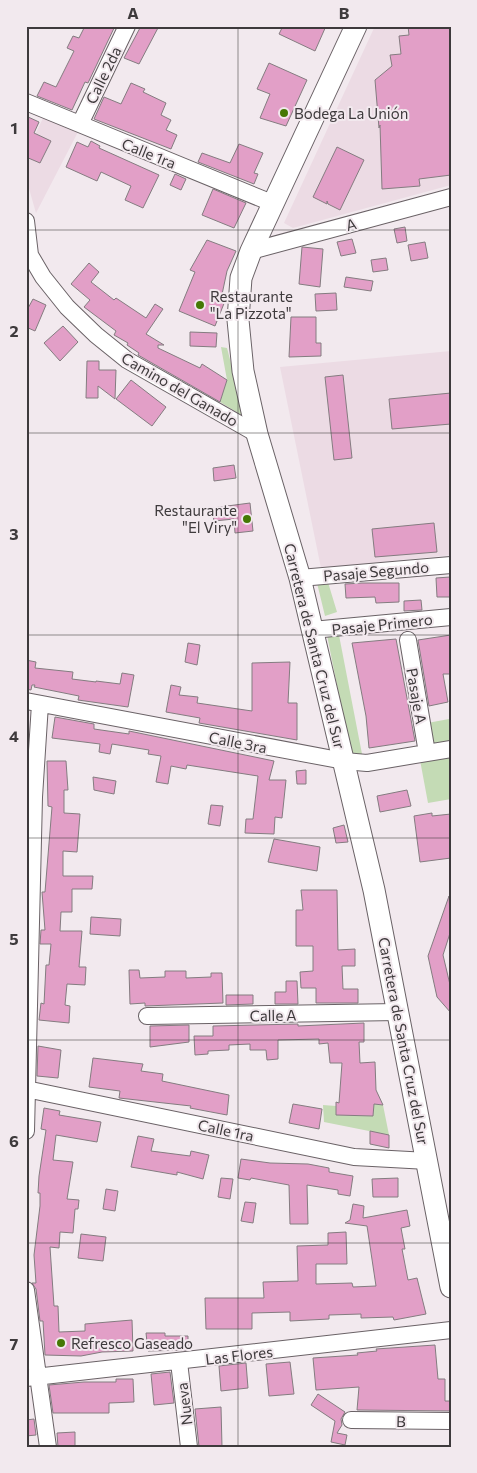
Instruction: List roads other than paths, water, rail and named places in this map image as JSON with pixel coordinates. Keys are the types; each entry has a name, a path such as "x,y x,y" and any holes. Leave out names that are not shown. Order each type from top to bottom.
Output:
{"main road":[{"name":"Carretera de Santa Cruz del Sur","path":"356,26 251,250 241,278 238,320 243,371 257,434 300,578 374,890 451,1287"}],"street":[{"name":"Calle 2da","path":"80,124 127,26"},
{"name":"Calle 1ra","path":"26,102 272,203"},
{"name":"A","path":"251,250 451,197"},
{"name":"Camino del Ganado","path":"26,221 30,255 43,278 67,307 96,335 127,360 257,434"},
{"name":"Pasaje Segundo","path":"300,578 451,565"},
{"name":"Pasaje Primero","path":"312,630 451,617"},
{"name":"Pasaje A","path":"408,640 427,753"},
{"name":"Calle 3ra","path":"33,703 344,761 367,763 451,749"},
{"path":"26,1131 34,797 33,703"},
{"name":"Calle A","path":"147,1016 398,1012"},
{"name":"Calle 1ra","path":"27,1089 354,1157 428,1162"},
{"path":"26,1290 32,1378 48,1447"},
{"name":"Las Flores","path":"32,1378 451,1330"},
{"name":"Nueva","path":"179,1362 189,1447"},
{"name":"B","path":"351,1420 451,1421"}],"place":[{"name":"Bodega La Unión","path":"284,113"},
{"name":"Restaurante \"La Pizzota\"","path":"200,305"},
{"name":"Restaurante \"El Viry\"","path":"247,519"},
{"name":"Refresco Gaseado","path":"61,1343"}]}
